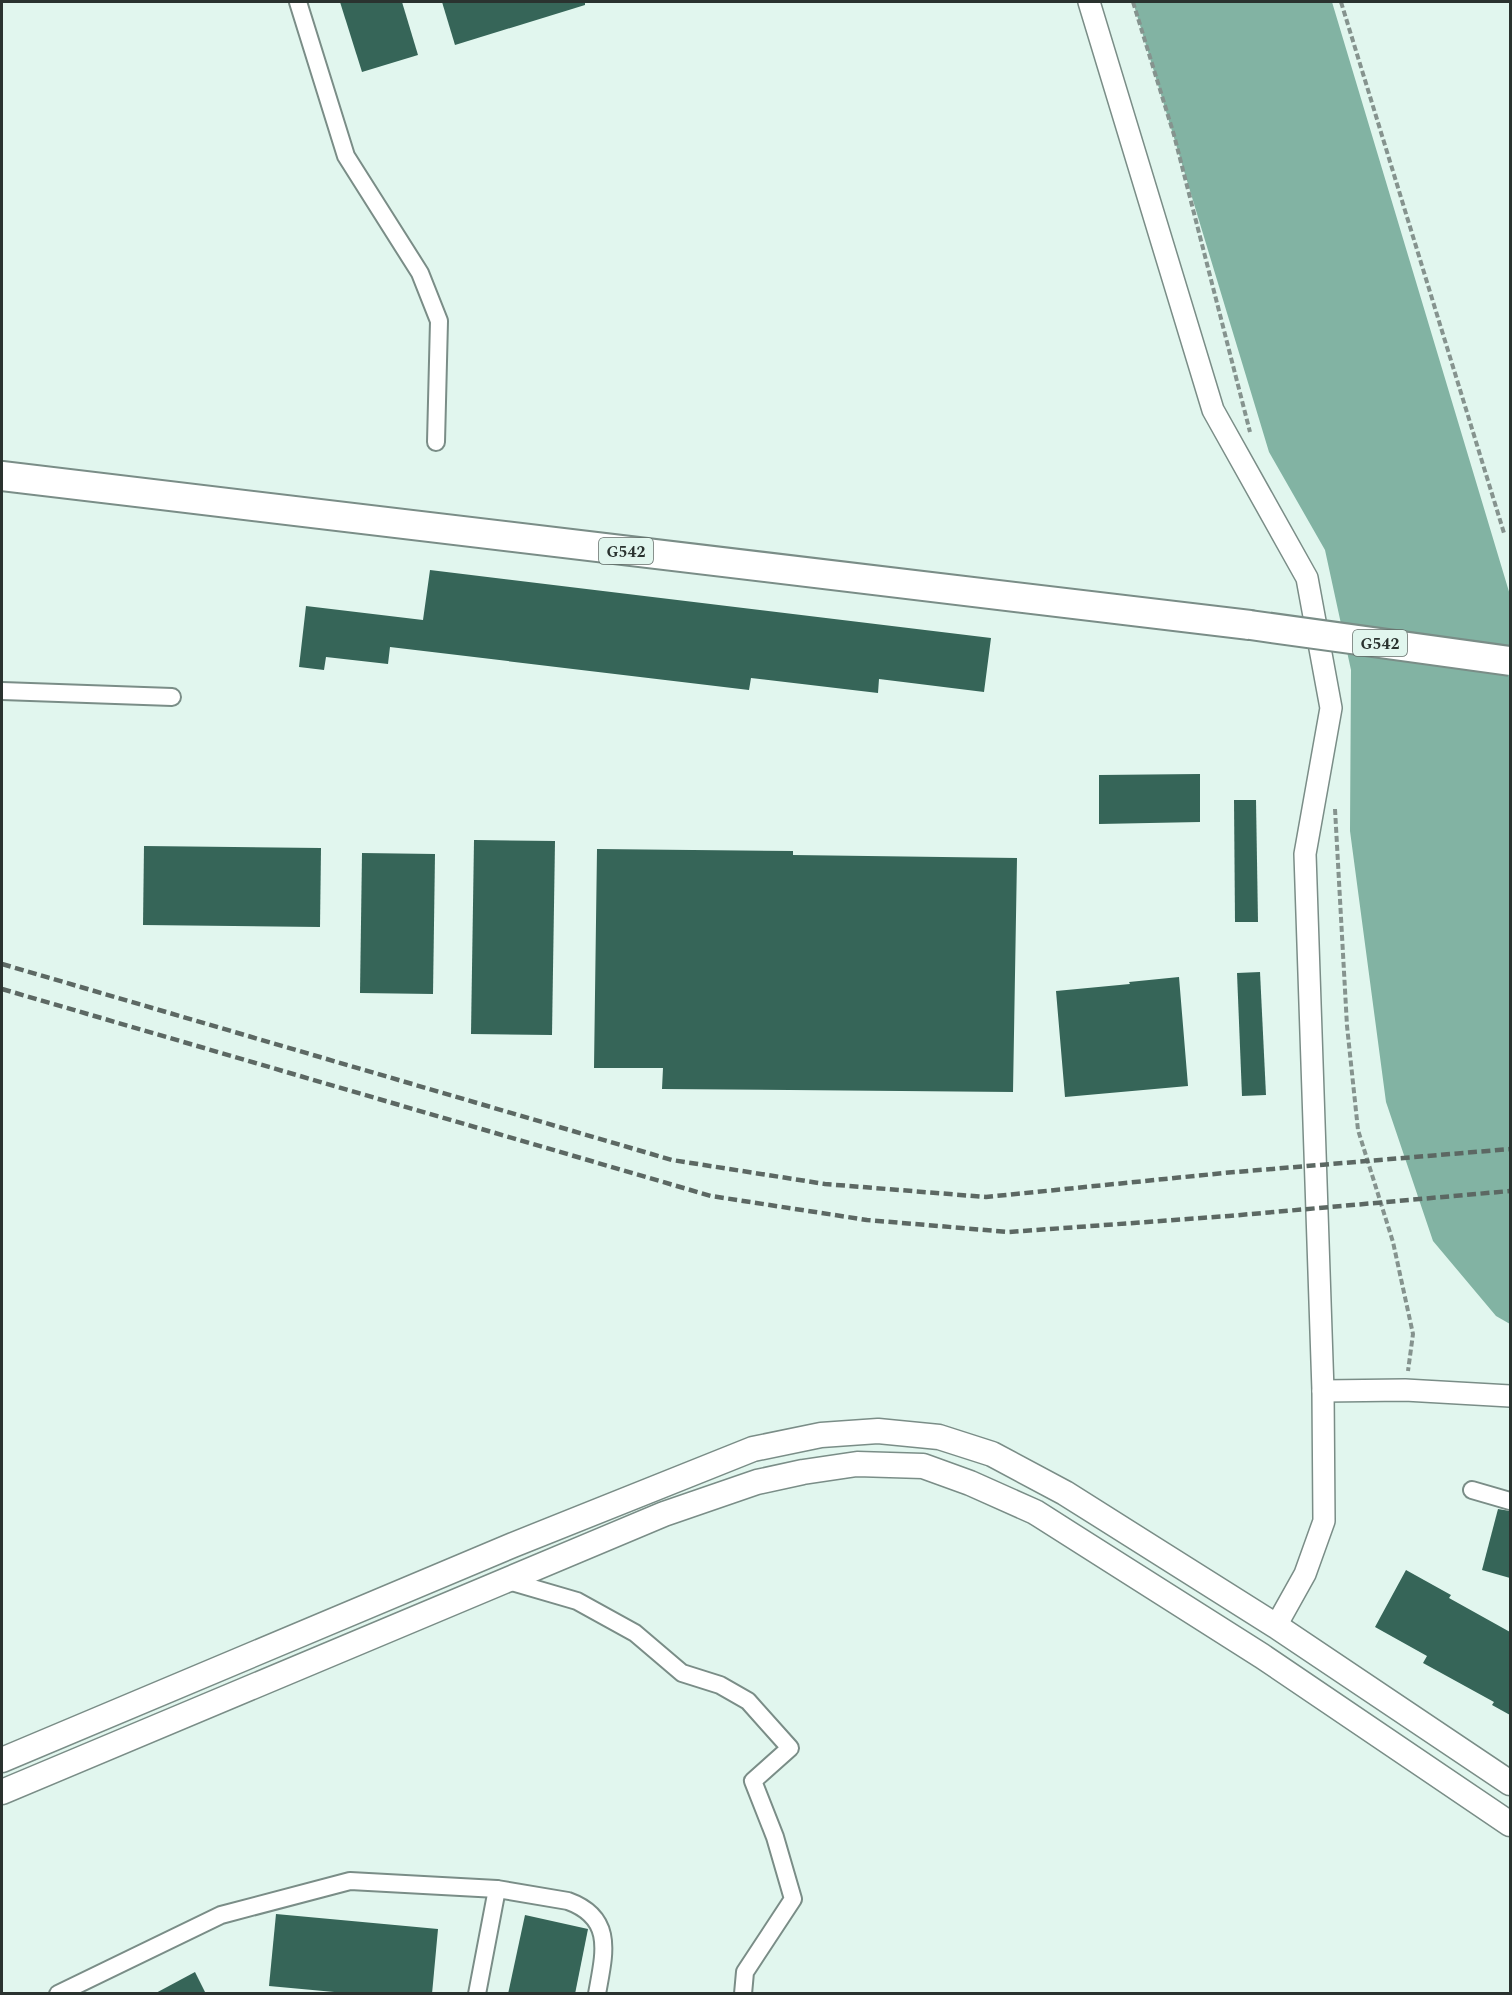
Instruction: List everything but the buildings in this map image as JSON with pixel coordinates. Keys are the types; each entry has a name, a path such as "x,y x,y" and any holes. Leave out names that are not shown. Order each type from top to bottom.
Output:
{"highway":[{"name":"G542","path":"2,476 1250,626 1510,662"}],"main road":[{"path":"2,1760 513,1545 753,1449 821,1435 878,1431 939,1437 992,1454 1065,1493 1276,1626 1510,1783"},
{"path":"2,1792 664,1514 758,1482 857,1464 923,1466 970,1483 1035,1512 1262,1656 1510,1824"}],"street":[{"path":"298,2 346,156 420,273 439,321 436,442"},
{"path":"1089,2 1214,410 1306,578 1331,708 1305,854 1323,1391 1324,1521 1305,1574 1276,1626"},
{"path":"2,691 172,697"},
{"path":"1323,1391 1405,1390 1510,1396"},
{"path":"1472,1490 1510,1501"},
{"path":"505,1580 578,1601 635,1633 682,1673 720,1685 748,1701 790,1748 753,1781 775,1837 793,1899 745,1972 742,1994"},
{"path":"58,1994 221,1915 350,1881 497,1889 578,1904 594,1917 604,1944 597,1994"},
{"path":"477,1994 497,1889"}],"path":[{"path":"1134,2 1174,135 1252,442"},
{"path":"1341,2 1504,533"},
{"path":"1336,801 1347,1026 1358,1130 1393,1242 1413,1334 1405,1390"}],"shaded area":[{"path":"1133,2 1332,2 1510,595 1510,1324 1496,1316 1433,1241 1386,1102 1350,831 1351,670 1325,550 1269,452"}],"railway":[{"path":"2,964 672,1160 825,1184 986,1197 1224,1173 1510,1149"},
{"path":"2,989 711,1196 867,1220 1009,1232 1229,1216 1510,1191"}]}
